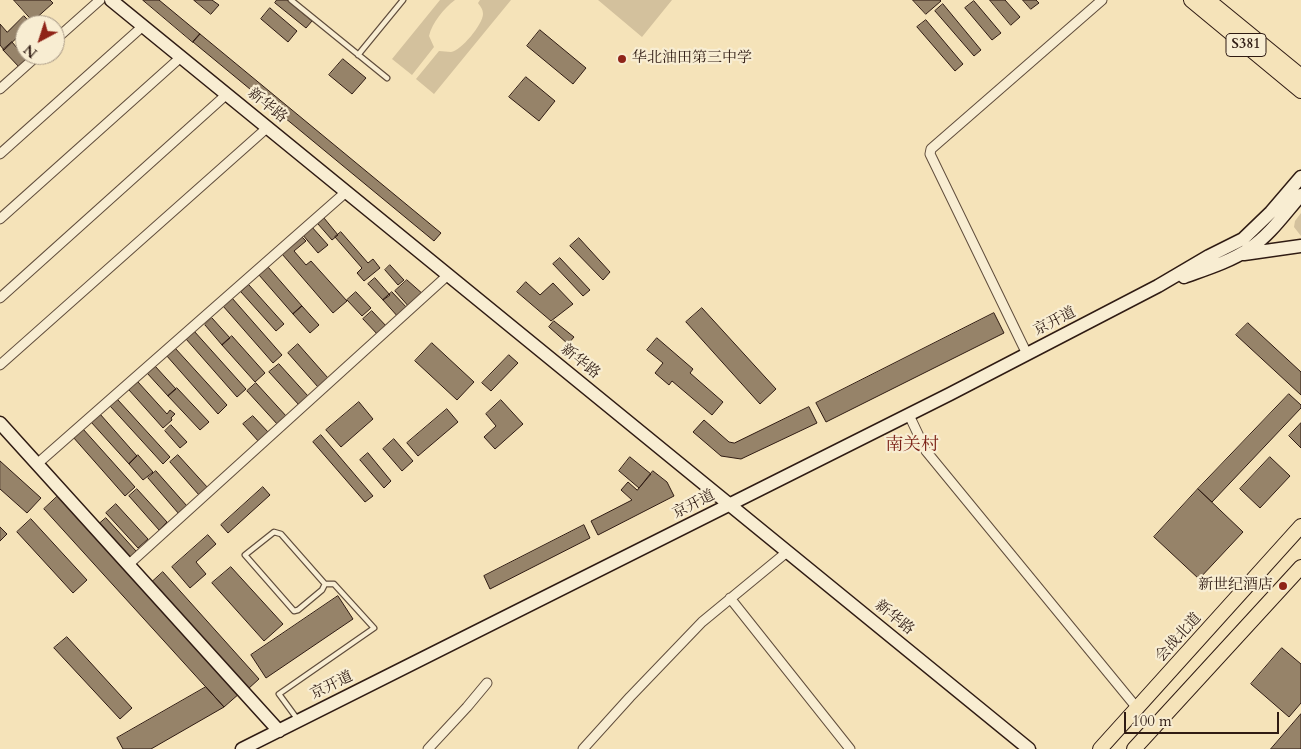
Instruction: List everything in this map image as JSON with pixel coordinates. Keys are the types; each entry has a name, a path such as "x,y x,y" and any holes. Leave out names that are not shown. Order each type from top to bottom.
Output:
{"main road":[{"name":"新华路","path":"112,0 1029,749"},
{"name":"S381","path":"1190,0 1301,91"},
{"name":"S381","path":"1217,2 1300,75"},
{"path":"1158,286 1209,256 1243,239 1271,212 1301,177"},
{"path":"1158,286 1214,266 1250,248 1280,220 1301,195"},
{"path":"1239,254 1301,246"},
{"name":"京开道","path":"242,749 909,415 1158,286"},
{"path":"0,423 279,731"},
{"name":"会战北道","path":"1100,749 1301,526"},
{"path":"1134,749 1301,567"}],"street":[{"path":"65,31 100,0"},
{"path":"1027,354 930,154 931,149 1102,0"},
{"path":"0,154 143,26"},
{"path":"0,219 181,57"},
{"path":"0,89 27,65"},
{"path":"0,298 227,94"},
{"path":"0,365 268,127"},
{"path":"37,464 346,192"},
{"path":"128,565 448,275"},
{"path":"909,415 926,452 1137,708"},
{"path":"583,749 702,622 787,552"},
{"path":"730,598 850,749"},
{"path":"428,749 487,683"}],"lane":[{"path":"292,0 387,78"},
{"path":"358,55 404,0"},
{"path":"299,720 279,694 374,628 334,584 325,584 281,534 274,532 245,555 294,610 298,610 322,590 325,584"}],"shaded area":[{"path":"440,0 455,0 443,11 436,21 429,36 434,47 412,75 392,59"},
{"path":"480,0 511,0 434,94 416,79 439,51 451,52 460,47 471,36 483,14 478,3"},
{"path":"598,0 672,0 642,37"},
{"path":"1301,213 1301,236 1294,227 1295,221"}],"building":[{"path":"14,0 50,0 53,3 40,15 28,15"},
{"path":"143,0 159,0 200,34 193,42"},
{"path":"194,0 212,0 219,5 211,14"},
{"path":"277,0 287,0 312,21 306,28 275,3"},
{"path":"913,0 940,0 941,1 926,14"},
{"path":"990,0 1005,0 1020,17 1011,25"},
{"path":"1023,0 1036,0 1039,3 1031,9"},
{"path":"974,1 1001,33 992,40 965,8"},
{"path":"943,4 981,50 974,56 935,11"},
{"path":"270,8 297,31 288,42 261,19"},
{"path":"926,20 963,64 955,71 917,27"},
{"path":"0,24 7,32 15,24 15,40 4,50 0,45"},
{"path":"540,30 586,68 573,84 527,46"},
{"path":"200,34 441,233 434,241 193,42"},
{"path":"12,42 15,46 15,63 3,50"},
{"path":"343,59 366,78 352,94 329,75"},
{"path":"526,77 555,101 539,121 509,97"},
{"path":"324,218 338,235 332,240 318,224"},
{"path":"311,226 328,245 318,253 302,234"},
{"path":"341,232 368,263 373,259 380,268 364,281 357,273 362,268 335,237"},
{"path":"302,237 306,241 294,251 306,265 311,261 347,301 333,313 282,254"},
{"path":"579,238 610,272 603,280 570,246"},
{"path":"560,258 590,290 583,296 553,264"},
{"path":"390,265 404,280 398,285 385,270"},
{"path":"268,267 302,306 293,314 259,275"},
{"path":"375,278 390,295 383,300 368,284"},
{"path":"407,280 424,295 410,308 395,291"},
{"path":"526,282 540,295 553,283 573,304 551,321 517,292"},
{"path":"249,285 284,324 276,331 241,292"},
{"path":"356,292 371,308 362,316 347,300"},
{"path":"392,292 408,309 399,318 383,300"},
{"path":"232,298 282,355 273,363 223,306"},
{"path":"302,306 319,325 310,333 293,314"},
{"path":"702,308 776,389 760,404 686,322"},
{"path":"372,311 388,328 379,336 363,319"},
{"path":"994,313 1004,333 826,422 816,403"},
{"path":"212,318 230,338 222,345 205,325"},
{"path":"554,321 574,337 568,344 549,327"},
{"path":"1248,323 1301,372 1301,395 1236,335"},
{"path":"194,331 246,389 237,397 186,339"},
{"path":"232,336 265,373 255,382 222,345"},
{"path":"657,338 693,369 690,373 723,402 712,415 672,381 669,385 655,373 663,363 647,350"},
{"path":"432,343 474,382 457,400 415,361"},
{"path":"298,344 328,378 318,387 288,353"},
{"path":"175,348 227,405 218,414 166,355"},
{"path":"509,355 518,363 491,391 482,383"},
{"path":"279,364 308,396 299,405 269,372"},
{"path":"155,366 176,389 168,396 147,373"},
{"path":"138,382 167,414 170,410 175,414 171,418 172,420 163,428 129,390"},
{"path":"256,383 287,417 278,425 247,391"},
{"path":"177,388 209,422 200,430 168,396"},
{"path":"1289,394 1301,405 1301,408 1212,502 1198,489"},
{"path":"118,400 170,457 163,464 110,406"},
{"path":"501,400 523,424 495,449 484,437 496,426 486,414"},
{"path":"359,402 373,419 341,447 326,430"},
{"path":"809,407 817,423 741,459 721,456 693,432 704,420 729,442 734,443"},
{"path":"447,409 458,422 418,456 407,443"},
{"path":"100,414 137,456 129,464 91,422"},
{"path":"253,416 269,433 259,442 243,424"},
{"path":"1301,423 1301,448 1289,436"},
{"path":"171,425 187,442 180,448 165,431"},
{"path":"83,429 135,487 125,496 73,437"},
{"path":"321,435 373,496 365,502 313,442"},
{"path":"394,439 413,461 402,471 383,449"},
{"path":"368,453 391,481 384,488 360,460"},
{"path":"138,455 153,472 143,480 129,464"},
{"path":"178,455 208,488 199,495 170,462"},
{"path":"630,457 651,474 639,488 619,471"},
{"path":"1270,457 1290,476 1260,508 1240,489"},
{"path":"0,461 41,498 27,513 0,489"},
{"path":"156,471 187,506 179,514 148,478"},
{"path":"653,471 667,482 674,496 598,535 591,521 632,500 621,490 628,482 637,490"},
{"path":"263,487 270,495 228,533 221,525"},
{"path":"137,489 167,522 159,530 129,496"},
{"path":"1198,489 1243,532 1199,579 1154,537"},
{"path":"59,495 240,693 224,707 44,509"},
{"path":"116,504 148,539 138,548 106,513"},
{"path":"106,518 136,551 129,558 99,524"},
{"path":"31,519 87,580 73,593 17,532"},
{"path":"584,525 590,538 490,589 484,576"},
{"path":"0,527 7,534 0,541"},
{"path":"208,535 216,544 196,562 206,574 190,588 172,567"},
{"path":"231,567 283,624 264,641 212,583"},
{"path":"163,572 259,679 248,689 152,582"},
{"path":"338,596 353,619 266,678 251,655"},
{"path":"67,637 132,708 120,719 54,648"},
{"path":"1282,648 1301,664 1301,703 1289,717 1251,684"},
{"path":"206,687 224,707 151,749 123,749 117,738"},
{"path":"1301,714 1301,749 1271,749"}],"place":[{"name":"华北油田第三中学","path":"622,59"},
{"name":"新世纪酒店","path":"1283,586"}],"district":[{"name":"南关村","path":"912,446"}]}
